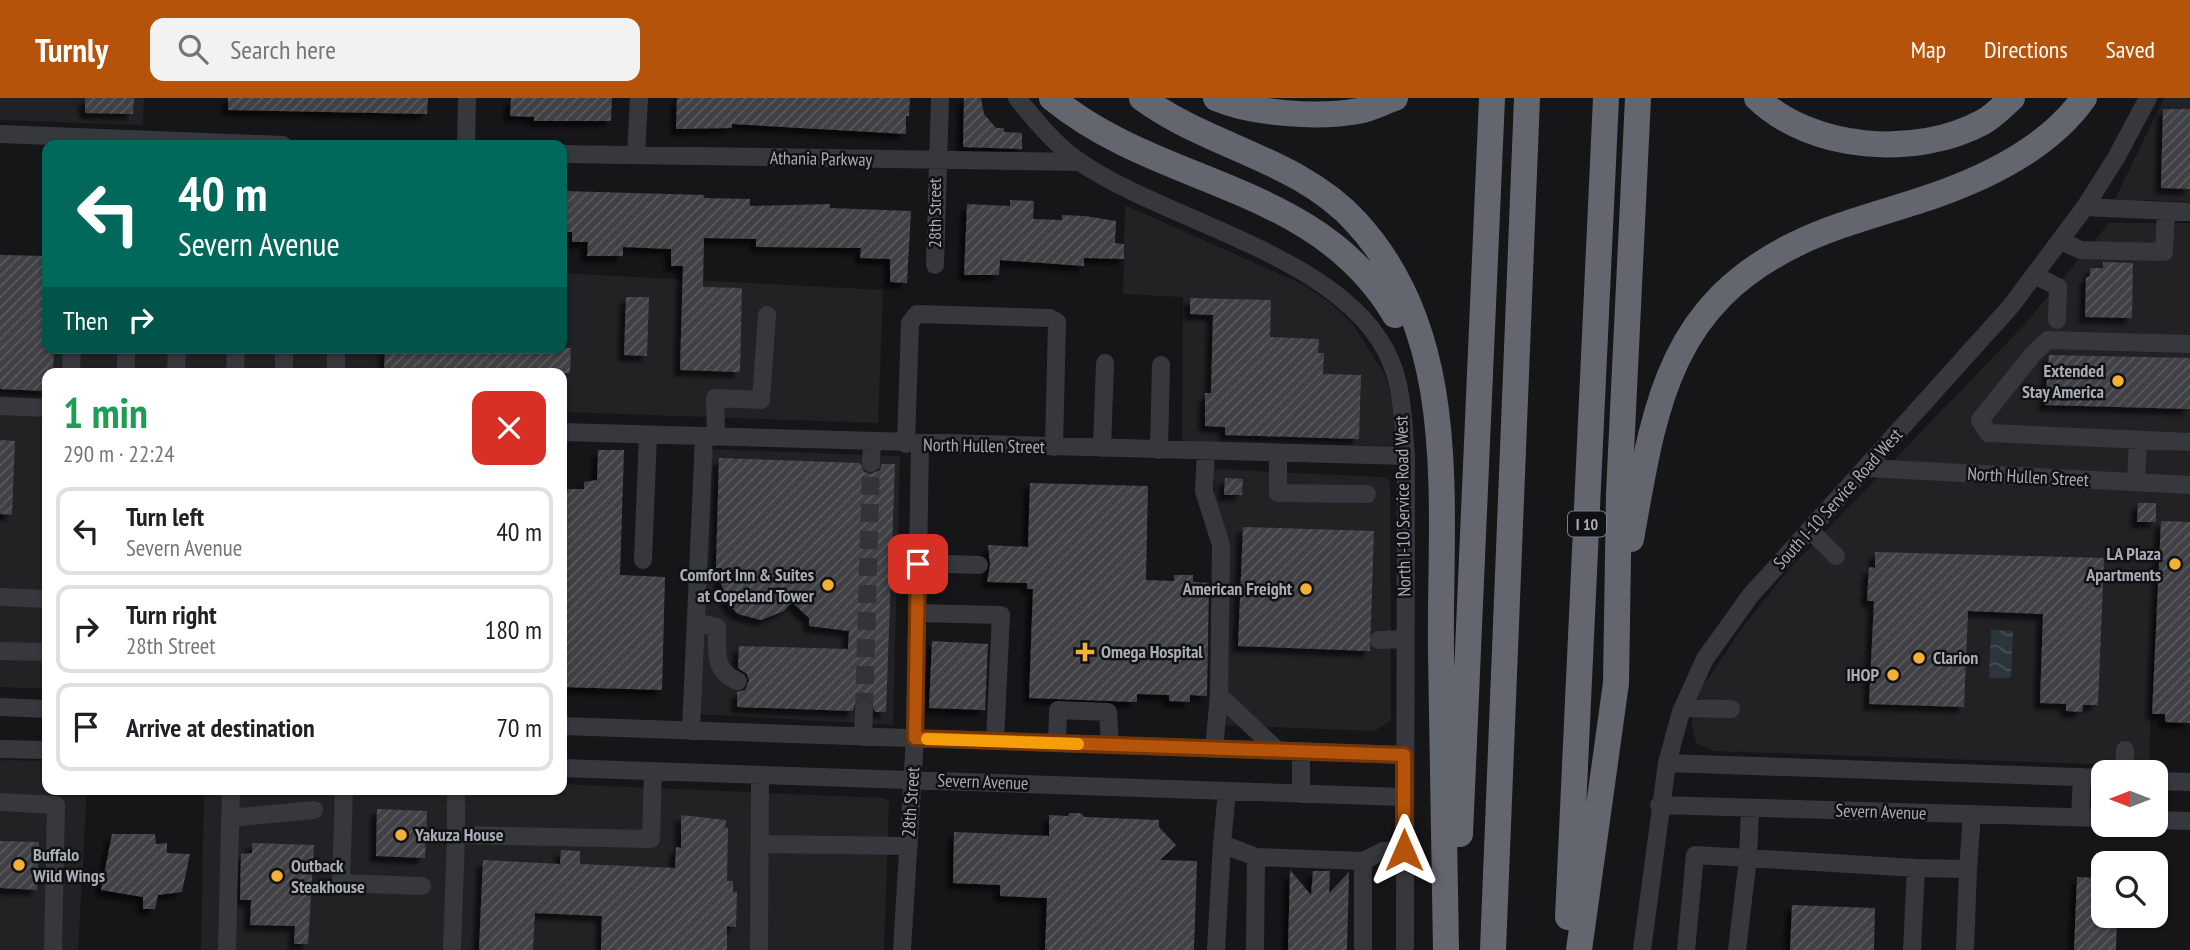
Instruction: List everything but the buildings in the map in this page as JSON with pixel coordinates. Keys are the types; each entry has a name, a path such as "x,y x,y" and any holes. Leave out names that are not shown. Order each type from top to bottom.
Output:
{"highway":[{"path":"1052,98 1071,114 1112,137 1295,218 1340,248 1377,285 1413,348 1429,366"},
{"path":"1142,98 1168,117 1302,178 1355,221 1384,259 1406,299 1429,366 1440,454 1446,950"},
{"path":"1216,98 1229,104 1293,114 1359,111 1395,98"},
{"path":"1458,950 1460,832 1492,98"},
{"path":"1493,950 1527,98"},
{"name":"I 10","path":"1567,950 1606,98"},
{"path":"1579,950 1616,683 1620,481 1638,98"},
{"path":"1757,98 1767,108 1818,133 1873,145 1925,142 1984,122 2012,98"},
{"path":"1618,609 1652,422 1672,368 1706,312 1730,286 1798,243 1962,186 2004,166 2030,150 2084,98"}],"street":[{"path":"466,140 467,98"},
{"path":"636,155 639,98"},
{"name":"28th Street","path":"935,265 936,161 940,98"},
{"name":"North I-10 Service Road West","path":"1017,98 1050,136 1080,162 1158,204 1310,275 1348,304 1381,341 1392,363 1401,407 1406,456 1405,950"},
{"name":"South I-10 Service Road West","path":"1642,950 1659,805 1667,764 1683,708 1704,659 1750,596 2011,306 2085,207 2148,98"},
{"path":"0,134 154,140"},
{"name":"Athania Parkway","path":"567,154 1080,162"},
{"path":"2085,207 2190,212"},
{"path":"2060,242 2081,250 2164,251 2166,211"},
{"path":"2034,275 2058,288 2057,320"},
{"name":"28th Street","path":"902,950 915,738 918,564 910,323 917,314 1050,318 1057,322 1054,447"},
{"path":"691,731 696,622 715,398 761,400 767,315"},
{"path":"2190,344 2048,340 2034,353 1980,419 1988,433 2190,442"},
{"path":"1102,449 1105,363"},
{"path":"1158,450 1161,365"},
{"path":"0,406 42,408"},
{"name":"North Hullen Street","path":"567,432 872,443 1406,456"},
{"path":"643,560 648,435"},
{"path":"2136,482 2138,441"},
{"path":"872,443 872,463"},
{"path":"1206,451 1204,491 1222,545 1219,695 1214,749"},
{"path":"1279,453 1278,493 1367,495"},
{"name":"North Hullen Street","path":"1867,468 2190,485"},
{"path":"1810,530 1836,556"},
{"path":"918,564 979,565"},
{"path":"0,597 42,598"},
{"path":"917,613 1001,615 995,741"},
{"path":"696,622 717,626 717,662 725,676 738,681"},
{"path":"1380,640 1404,639"},
{"path":"0,651 42,652"},
{"path":"1219,695 1278,751"},
{"path":"0,707 42,709"},
{"path":"1683,708 1731,709"},
{"path":"1057,743 1059,710 1108,712 1110,745"},
{"path":"863,737 864,711"},
{"path":"567,726 1404,755"},
{"path":"0,748 42,750"},
{"path":"2125,750 2125,760"},
{"path":"1301,752 1301,794"},
{"path":"1667,764 2091,778"},
{"name":"Severn Avenue","path":"567,768 1404,797"},
{"path":"456,835 651,839 653,771"},
{"path":"759,950 760,775"},
{"path":"2080,818 2082,778"},
{"path":"2168,781 2190,782"},
{"path":"1216,950 1227,791"},
{"path":"227,950 231,795"},
{"path":"344,795 341,883 422,886"},
{"path":"452,950 456,795"},
{"path":"0,802 56,797 53,950"},
{"name":"Severn Avenue","path":"1659,805 2091,818"},
{"path":"1737,950 1748,858 1750,808"},
{"path":"230,818 314,810"},
{"path":"1965,950 1972,814"},
{"path":"2168,820 2190,821"},
{"path":"760,844 909,846"},
{"path":"1222,844 1256,857 1363,861 1383,851 1404,850"},
{"path":"1686,950 1695,855 1968,869"},
{"path":"1255,950 1256,857"},
{"path":"1363,861 1363,950"},
{"path":"1912,950 1916,868"}],"shaded area":[{"path":"0,98 144,98 143,125 0,120"},
{"path":"2164,98 2190,98 2190,202 2115,199"},
{"path":"1125,205 1304,285 1330,303 1352,323 1385,375 1393,402 1396,443 1390,446 1182,441 1183,297 1123,294"},
{"path":"2109,223 2190,223 2190,615 2154,614 2149,760 2091,760 2091,764 1713,751 1696,743 1691,724 1701,689 1744,625 1790,568 2024,325"},
{"path":"0,255 42,256 42,354 567,354 567,273 883,290 878,423 567,412 567,368 42,368 42,689 0,687"},
{"path":"709,449 900,456 893,725 698,714"},
{"path":"1214,469 1383,477 1390,481 1391,720 1375,731 1222,725"},
{"path":"0,760 42,761 42,795 87,795 78,950 0,950"},
{"path":"567,784 884,798 889,802 884,950 201,950 204,795 567,795"}],"water":[{"path":"1991,630 2013,631 2011,678 1989,678"}],"tunnel":[{"path":"864,711 871,463"}],"slow traffic":[{"path":"927,739 1078,744"}],"place":[{"name":"Extended Stay America","path":"2118,381"},
{"name":"LA Plaza Apartments","path":"2175,564"},
{"name":"Comfort Inn & Suites at Copeland Tower","path":"828,585"},
{"name":"American Freight","path":"1306,589"},
{"name":"Omega Hospital","path":"1085,652"},
{"name":"Clarion","path":"1919,658"},
{"name":"IHOP","path":"1893,675"},
{"name":"Yakuza House","path":"401,835"},
{"name":"Buffalo Wild Wings","path":"19,865"},
{"name":"Outback Steakhouse","path":"277,876"}],"route":[{"path":"918,564 915,738 1404,755 1404,850"}]}
